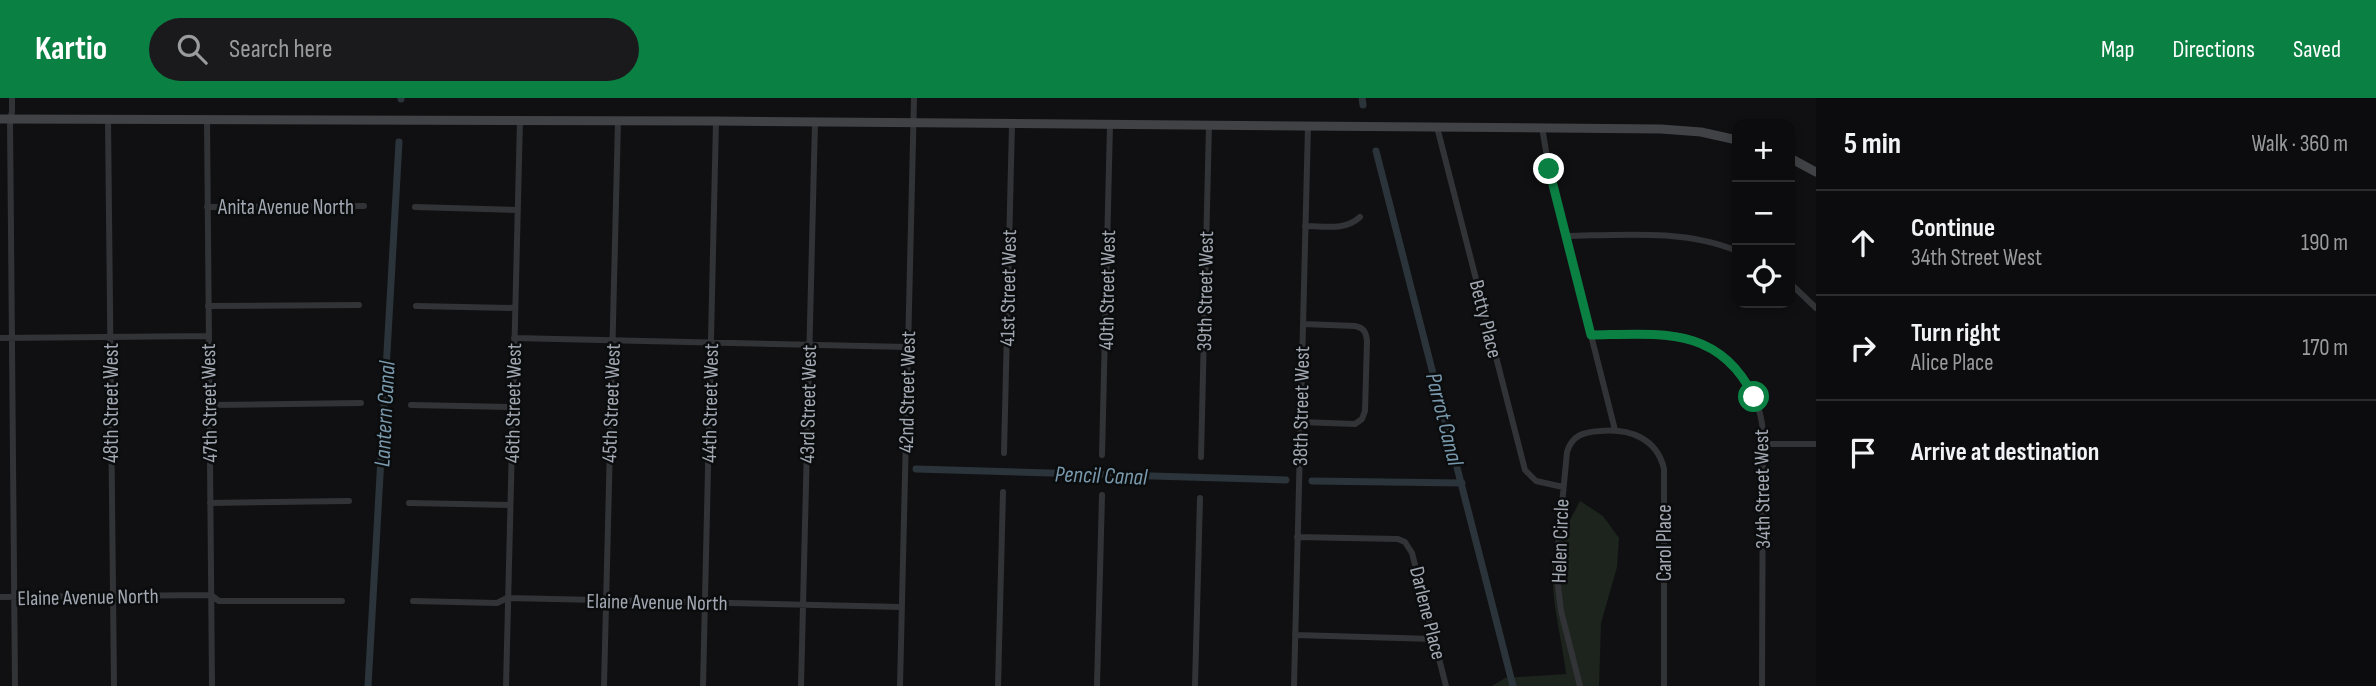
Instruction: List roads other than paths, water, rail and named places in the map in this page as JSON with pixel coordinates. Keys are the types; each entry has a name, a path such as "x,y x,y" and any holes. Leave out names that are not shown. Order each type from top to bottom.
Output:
{"street":[{"path":"12,98 12,112 5,119 12,338 15,686"},
{"name":"42nd Street West","path":"900,686 914,98"},
{"path":"5,119 1542,127 1670,129 1732,138"},
{"name":"48th Street West","path":"108,119 114,686"},
{"name":"47th Street West","path":"207,119 212,686"},
{"name":"46th Street West","path":"506,686 520,120"},
{"name":"45th Street West","path":"604,686 618,121"},
{"name":"44th Street West","path":"703,686 716,121"},
{"name":"43rd Street West","path":"801,686 815,122"},
{"name":"41st Street West","path":"1004,453 1012,124"},
{"name":"40th Street West","path":"1102,455 1111,125"},
{"name":"39th Street West","path":"1201,457 1209,125"},
{"name":"38th Street West","path":"1294,686 1308,126"},
{"name":"Betty Place","path":"1437,127 1525,470 1535,481 1563,487"},
{"path":"1542,127 1544,147 1615,430"},
{"path":"1795,161 1816,172"},
{"name":"Anita Avenue North","path":"207,207 364,206"},
{"path":"415,207 517,210"},
{"path":"1305,226 1347,226 1360,217"},
{"path":"1566,236 1677,237 1710,242 1732,249"},
{"path":"1795,288 1816,308"},
{"path":"208,306 359,304"},
{"path":"416,306 515,308"},
{"path":"1300,422 1355,424 1362,419 1365,411 1366,333 1362,328 1354,326 1303,324"},
{"path":"0,338 209,335"},
{"name":"34th Street West","path":"1591,335 1672,335 1690,339 1714,349 1734,365 1748,384 1760,412 1763,444 1762,686"},
{"path":"514,338 908,347"},
{"path":"209,405 361,403"},
{"path":"411,405 513,407"},
{"name":"Helen Circle","path":"1580,686 1557,591 1556,545 1567,453 1575,437 1582,433 1615,430"},
{"name":"Carol Place","path":"1615,430 1631,432 1644,440 1659,455 1664,469 1664,686"},
{"path":"1763,444 1816,444"},
{"path":"998,686 1003,492"},
{"path":"1097,686 1102,495"},
{"path":"1195,686 1200,498"},
{"path":"210,503 349,501"},
{"path":"410,503 510,505"},
{"name":"Darlene Place","path":"1297,537 1398,539 1405,542 1412,553 1446,686"},
{"name":"Elaine Avenue North","path":"0,597 211,595 219,601 342,600"},
{"name":"Elaine Avenue North","path":"413,601 497,603 507,598 902,607"},
{"path":"1295,635 1434,639"}],"waterway":[{"name":"Parrot Canal","path":"1362,98 1363,105"},
{"name":"Lantern Canal","path":"368,686 399,142"},
{"name":"Parrot Canal","path":"1376,151 1513,686"},
{"name":"Pencil Canal","path":"916,469 1286,480"},
{"name":"Pencil Canal","path":"1312,481 1462,483"}]}
